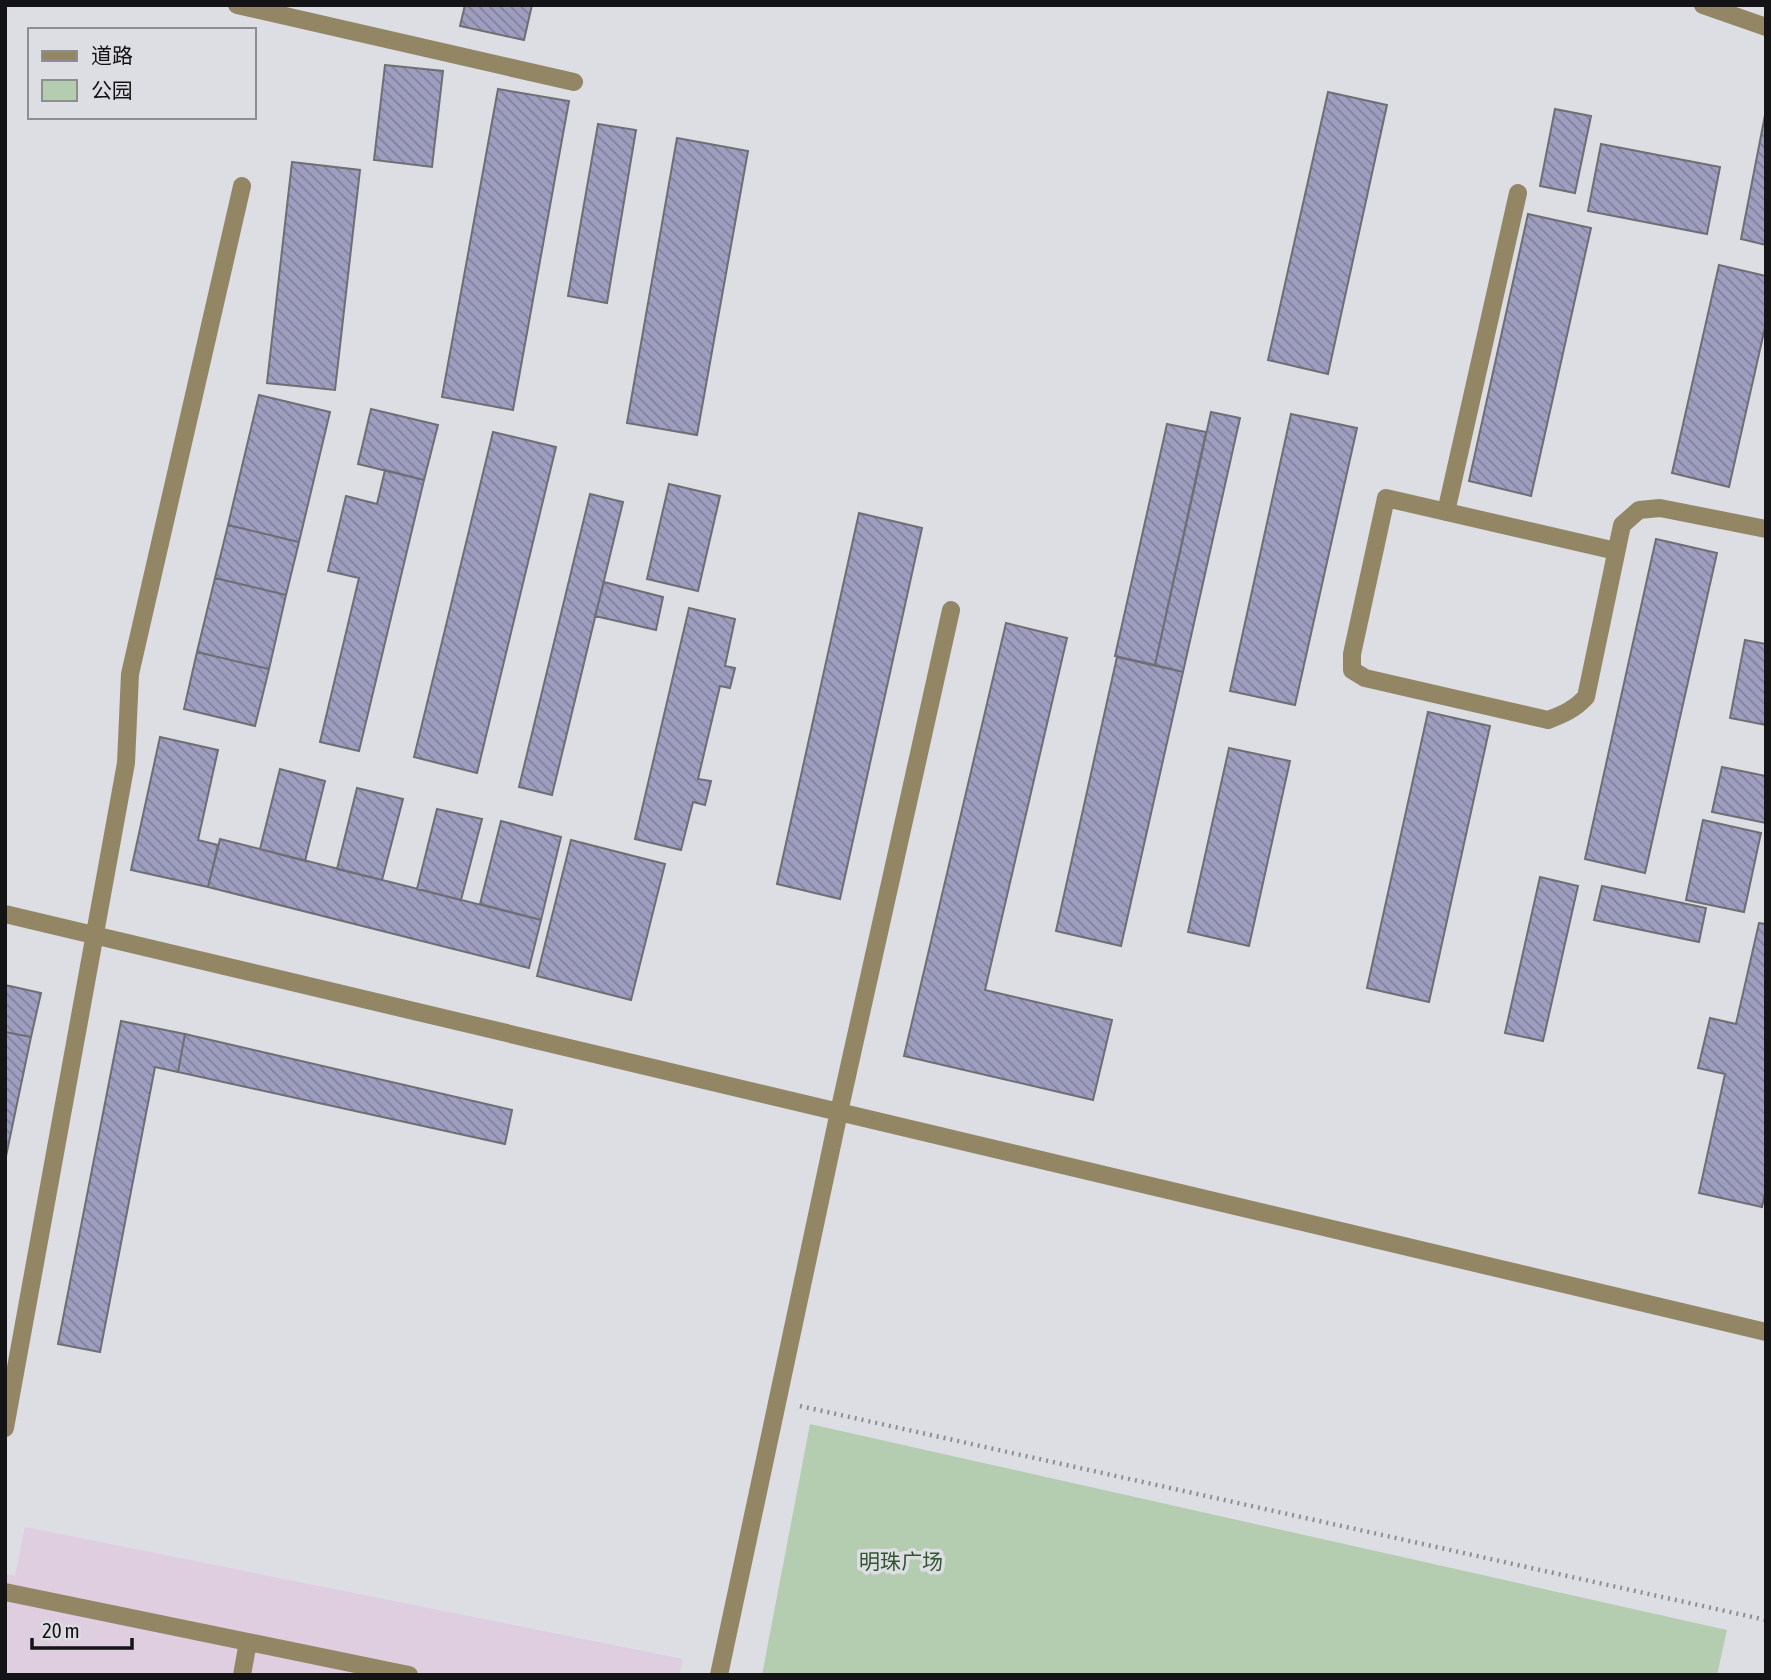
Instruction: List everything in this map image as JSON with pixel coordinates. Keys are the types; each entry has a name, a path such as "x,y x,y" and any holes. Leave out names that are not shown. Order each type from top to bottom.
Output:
{"street":[{"path":"237,5 575,82"},
{"path":"1703,5 1766,27"},
{"path":"5,1428 126,763 130,674 242,186"},
{"path":"1446,512 1518,194"},
{"path":"1616,551 1386,498 1352,654 1352,670 1365,678 1548,720 1563,715 1576,708 1586,697 1622,525 1639,510 1660,508 1766,530"},
{"path":"719,1675 839,1112 951,610"},
{"path":"5,914 1766,1332"},
{"path":"5,1592 409,1675"},
{"path":"242,1675 248,1642"}],"path":[{"path":"778,1401 1766,1620"}],"shaded area":[{"path":"25,1527 683,1659 679,1675 5,1675 5,1574 15,1576"}],"green space":[{"name":"明珠广场","path":"810,1424 1727,1630 1717,1675 762,1675"}],"building":[{"path":"465,5 532,5 524,40 460,26"},
{"path":"385,65 443,71 432,167 374,160"},
{"path":"498,89 569,101 513,410 442,397"},
{"path":"1328,92 1387,105 1328,374 1268,360"},
{"path":"1555,109 1591,116 1575,193 1540,186"},
{"path":"1766,110 1766,245 1741,239"},
{"path":"598,124 636,130 607,303 568,296"},
{"path":"677,138 748,151 697,435 627,423"},
{"path":"1601,144 1720,167 1707,234 1588,211"},
{"path":"292,162 360,170 335,390 267,383"},
{"path":"1528,214 1591,228 1531,496 1469,481"},
{"path":"1719,265 1766,276 1766,323 1729,487 1672,473"},
{"path":"259,395 330,412 299,542 228,525"},
{"path":"371,409 438,425 424,480 358,464"},
{"path":"1211,412 1240,418 1183,672 1155,665"},
{"path":"1291,414 1357,428 1295,705 1230,691"},
{"path":"1167,424 1206,432 1155,665 1115,656"},
{"path":"493,432 556,447 477,773 414,757"},
{"path":"385,470 424,480 359,751 320,742 359,578 328,571 346,496 377,504"},
{"path":"669,484 720,496 698,591 647,579"},
{"path":"590,494 623,502 552,795 519,787"},
{"path":"859,513 922,528 840,899 777,884"},
{"path":"228,525 299,542 286,595 215,578"},
{"path":"1656,539 1717,553 1645,873 1585,859"},
{"path":"215,578 286,595 269,669 197,652"},
{"path":"604,582 663,597 656,630 595,616"},
{"path":"689,608 735,619 725,666 735,668 730,688 720,686 698,779 711,781 705,805 693,802 681,850 635,839"},
{"path":"1006,623 1067,638 985,990 1112,1020 1093,1100 904,1056"},
{"path":"1745,640 1766,644 1766,725 1730,718"},
{"path":"197,652 269,669 255,726 184,709"},
{"path":"1117,657 1183,672 1121,946 1056,931"},
{"path":"1428,712 1490,726 1429,1002 1367,988"},
{"path":"160,737 218,750 198,840 218,845 208,887 131,870"},
{"path":"1229,748 1290,761 1249,946 1188,932"},
{"path":"1722,767 1766,776 1766,823 1712,812"},
{"path":"280,769 325,781 305,861 260,849"},
{"path":"357,788 403,799 382,880 337,869"},
{"path":"437,809 482,819 461,900 417,889"},
{"path":"1703,820 1761,833 1744,912 1686,900"},
{"path":"501,821 561,837 541,920 480,904"},
{"path":"220,839 541,920 529,968 208,887"},
{"path":"571,840 665,864 631,1000 537,976"},
{"path":"1540,877 1578,886 1543,1041 1505,1033"},
{"path":"1602,886 1706,908 1699,942 1594,920"},
{"path":"1759,923 1766,924 1766,1189 1762,1207 1699,1193 1725,1074 1698,1068 1710,1018 1736,1024"},
{"path":"5,985 41,993 31,1037 5,1032"},
{"path":"121,1021 185,1034 178,1072 155,1067 100,1352 58,1344"},
{"path":"5,1032 31,1037 5,1161"},
{"path":"185,1034 512,1110 505,1144 178,1072"}]}
